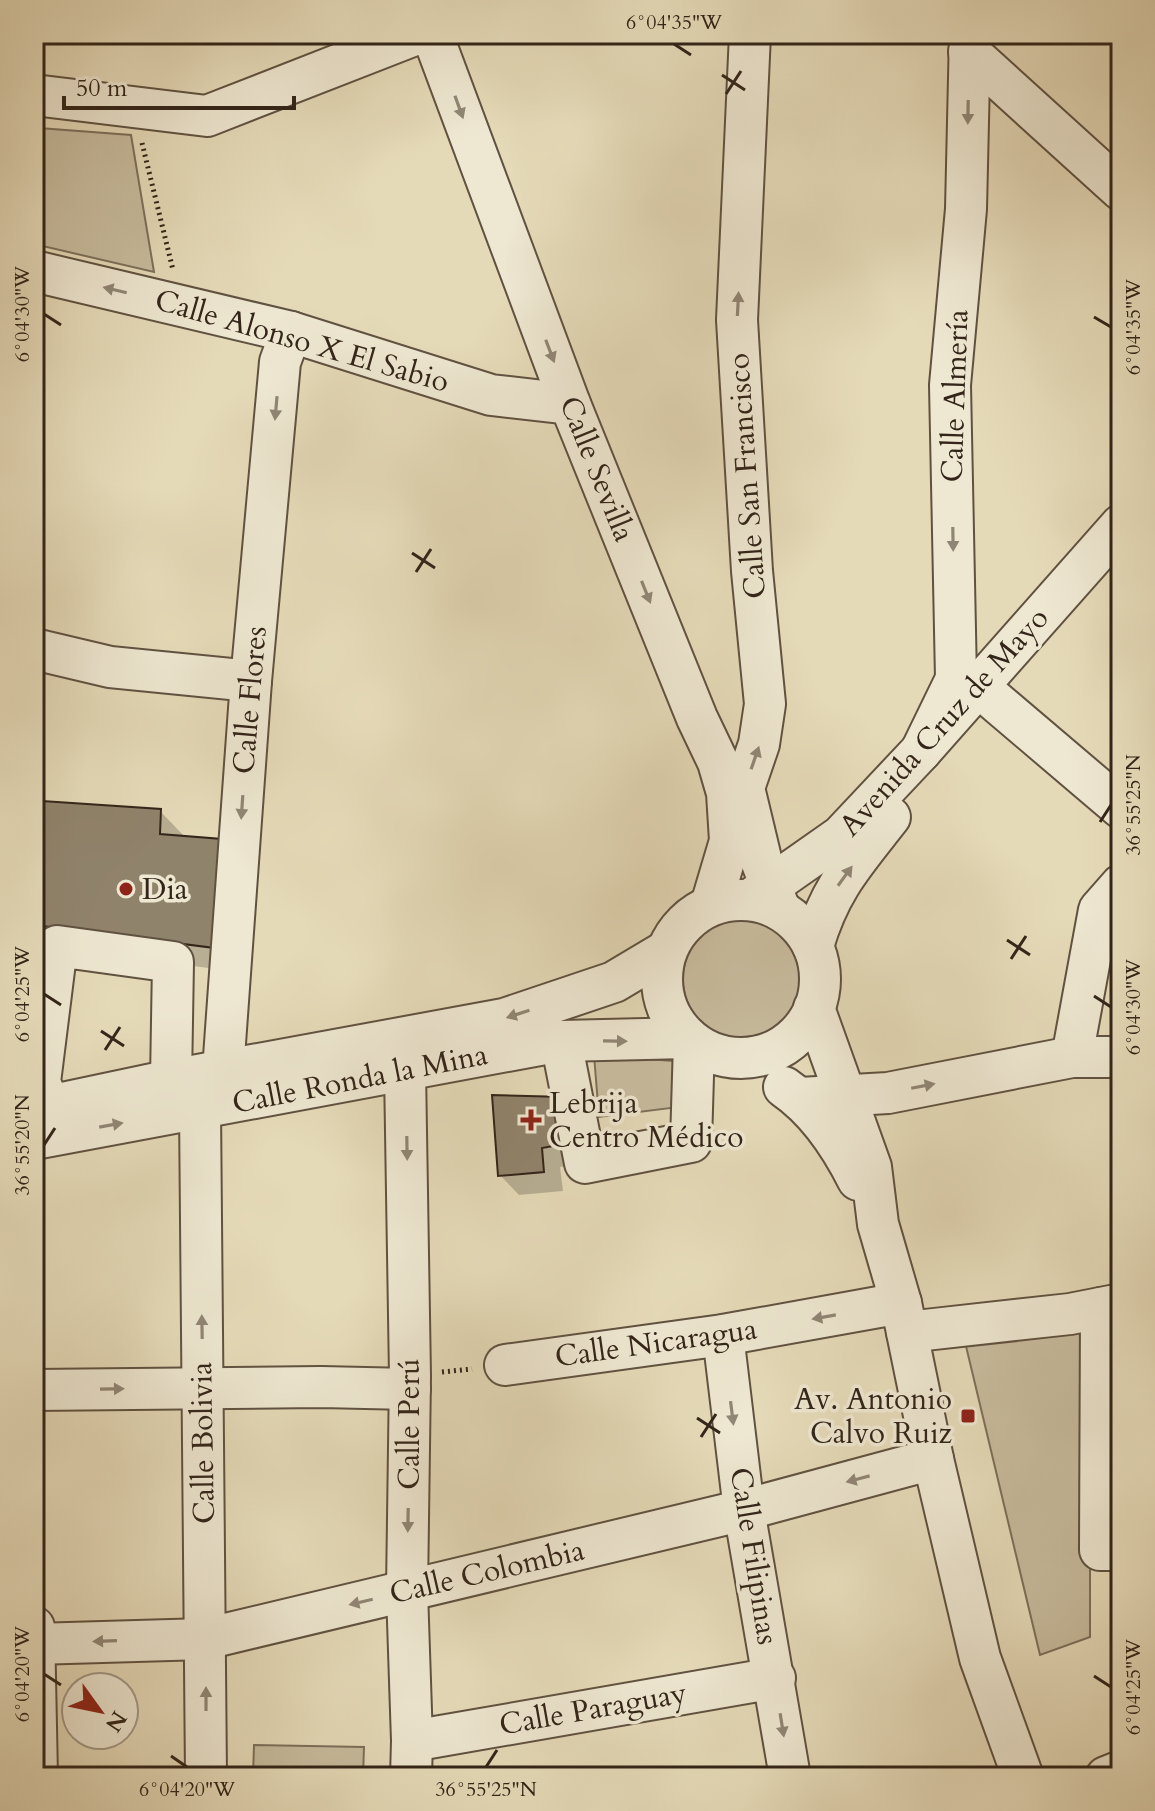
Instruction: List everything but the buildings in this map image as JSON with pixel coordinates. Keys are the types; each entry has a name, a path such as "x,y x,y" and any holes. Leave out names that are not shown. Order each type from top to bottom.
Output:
{"street":[{"path":"34,95 207,116 417,34"},
{"name":"Calle Sevilla","path":"432,34 570,404 697,718 718,762 727,793 730,841 711,905"},
{"name":"Calle San Francisco","path":"750,34 737,320 752,571 765,704 759,744 744,788 767,898"},
{"path":"969,43 1121,190"},
{"name":"Calle Almería","path":"921,751 956,679 950,385 966,209 969,43"},
{"name":"Calle Alonso X El Sabio","path":"34,271 291,332 491,395 570,404"},
{"name":"Calle Flores","path":"223,1071 251,681 280,362 291,332"},
{"name":"Avenida Cruz de Mayo","path":"767,898 841,836 921,751 1121,525"},
{"name":"Avenida Cruz de Mayo","path":"813,946 823,912 840,881 892,814 1121,556"},
{"path":"34,649 110,667 251,681"},
{"path":"994,700 1121,808"},
{"path":"1072,1057 1099,910 1121,885"},
{"path":"767,898 800,925 813,946 819,966 820,988 814,1008 803,1028 786,1044 766,1054 743,1058 709,1052 691,1040 672,1020 664,998 662,974 666,951 677,932 692,916 711,905 730,900 767,898"},
{"path":"39,1117 40,1082 57,946 173,962 171,1080"},
{"name":"Calle Ronda la Mina","path":"39,1117 171,1080 504,1019 614,982 666,951"},
{"path":"814,1008 871,1167 878,1224 904,1318 933,1459 980,1658 1023,1777"},
{"path":"561,1041 585,1163 691,1142 691,1040"},
{"name":"Calle Ronda la Mina","path":"39,1117 200,1109 561,1041 691,1040"},
{"path":"800,1098 888,1093 1072,1057 1121,1057"},
{"path":"743,1058 800,1098 843,1152 878,1224"},
{"name":"Calle Perú","path":"405,1070 410,1382 407,1591 411,1759"},
{"name":"Calle Bolivia","path":"200,1109 206,1777"},
{"path":"1110,1550 1111,1306"},
{"name":"Calle Nicaragua","path":"505,1365 723,1335 904,1318 1111,1306"},
{"name":"Calle Filipinas","path":"723,1335 744,1510 790,1777"},
{"path":"34,1390 410,1382"},
{"name":"Calle Colombia","path":"34,1644 205,1639 744,1510 933,1459"},
{"path":"34,1627 37,1777"},
{"name":"Calle Paraguay","path":"411,1759 775,1678"},
{"path":"1106,1777 1121,1771"}],"path":[{"path":"133,106 181,306"},
{"path":"410,1382 505,1365"}],"shaded area":[{"path":"39,128 131,135 154,272 34,244 34,172"},
{"path":"743,919 766,924 785,937 798,956 803,979 798,1002 785,1021 766,1034 743,1039 720,1034 701,1021 688,1002 683,979 688,956 701,937 720,924"},
{"path":"594,1055 674,1061 679,1107 599,1117"},
{"path":"1090,1323 1090,1637 1040,1655 965,1342"},
{"path":"254,1745 364,1747 363,1777 253,1777"}],"place":[{"name":"Dia","path":"126,889"},
{"name":"Lebrija Centro Médico","path":"531,1120"},
{"name":"Av. Antonio Calvo Ruiz","path":"968,1416"}]}
